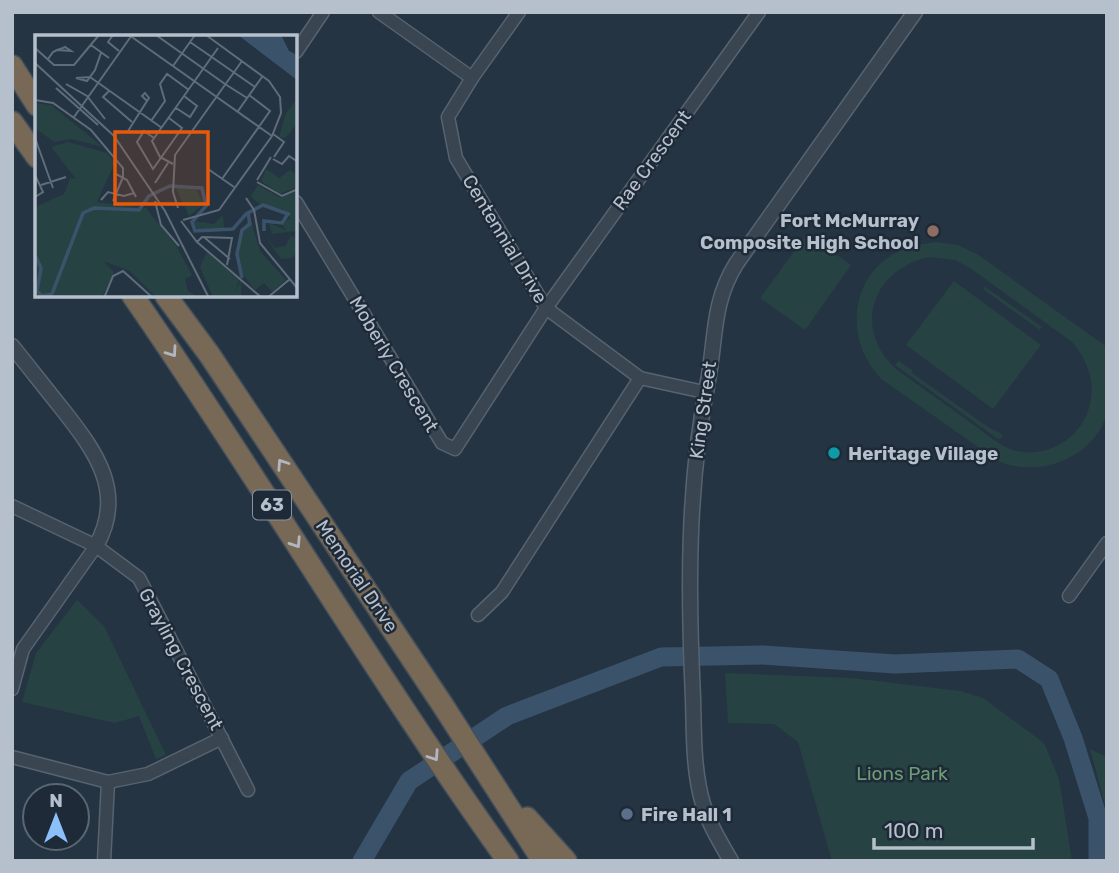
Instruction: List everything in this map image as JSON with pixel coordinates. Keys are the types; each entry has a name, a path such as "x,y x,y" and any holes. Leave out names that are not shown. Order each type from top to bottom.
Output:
{"highway":[{"path":"12,66 35,102"},
{"path":"12,89 35,119"},
{"path":"12,122 35,154"},
{"path":"12,144 35,172"},
{"name":"Memorial Drive","path":"134,298 190,378 408,716 508,861"},
{"name":"Memorial Drive","path":"167,298 209,354 543,861"},
{"path":"487,773 566,861"},
{"path":"461,795 491,861"}],"street":[{"path":"298,49 323,12"},
{"path":"379,12 472,78"},
{"name":"Centennial Drive","path":"519,12 448,117 456,158 546,309 640,378 704,392"},
{"name":"Rae Crescent","path":"546,309 759,12"},
{"name":"King Street","path":"731,861 702,803 695,734 690,633 693,487 718,302 727,279 915,12"},
{"name":"Moberly Crescent","path":"298,205 442,443 455,449 546,309"},
{"path":"12,346 89,444 102,467 108,491 106,528 96,547 18,647 12,689"},
{"path":"478,615 502,592 640,378"},
{"name":"Grayling Crescent","path":"12,506 96,547 139,578 222,738 148,774 108,782 12,757"},
{"path":"1069,596 1107,543"},
{"path":"222,738 248,790"},
{"path":"104,861 108,782"}],"green space":[{"path":"807,234 851,265 805,330 760,298"},
{"path":"936,242 958,245 977,254 1107,347 1109,391 1106,416 1089,444 1076,454 1046,466 1013,466 998,461 884,381 871,366 862,349 857,330 861,294 869,277 899,251","holes":["929,257 955,260 1072,342 1083,358 1090,374 1091,401 1083,422 1067,440 1034,452 1005,447 896,369 882,353 872,319 875,302 882,287 894,274 909,264"]},
{"path":"954,281 1041,345 993,409 906,345"},
{"path":"984,286 1042,327 1040,330 983,289"},
{"path":"899,361 988,427 1002,434 1002,438 998,439 895,365"},
{"path":"77,600 104,626 166,755 156,759 139,716 115,723 22,702 36,653"},
{"name":"Lions Park","path":"725,673 852,678 960,691 983,698 1044,743 1059,779 1072,861 832,861 798,742 774,724 728,723"},
{"path":"1090,749 1107,757 1107,813"}],"waterway":[{"path":"362,861 409,781 507,716 661,657 763,655 895,664 1018,659 1049,679 1073,738 1098,818 1098,861"}],"place":[{"name":"Fort McMurray Composite High School","path":"933,231"},
{"name":"Heritage Village","path":"834,453"},
{"name":"Fire Hall 1","path":"627,814"}]}
